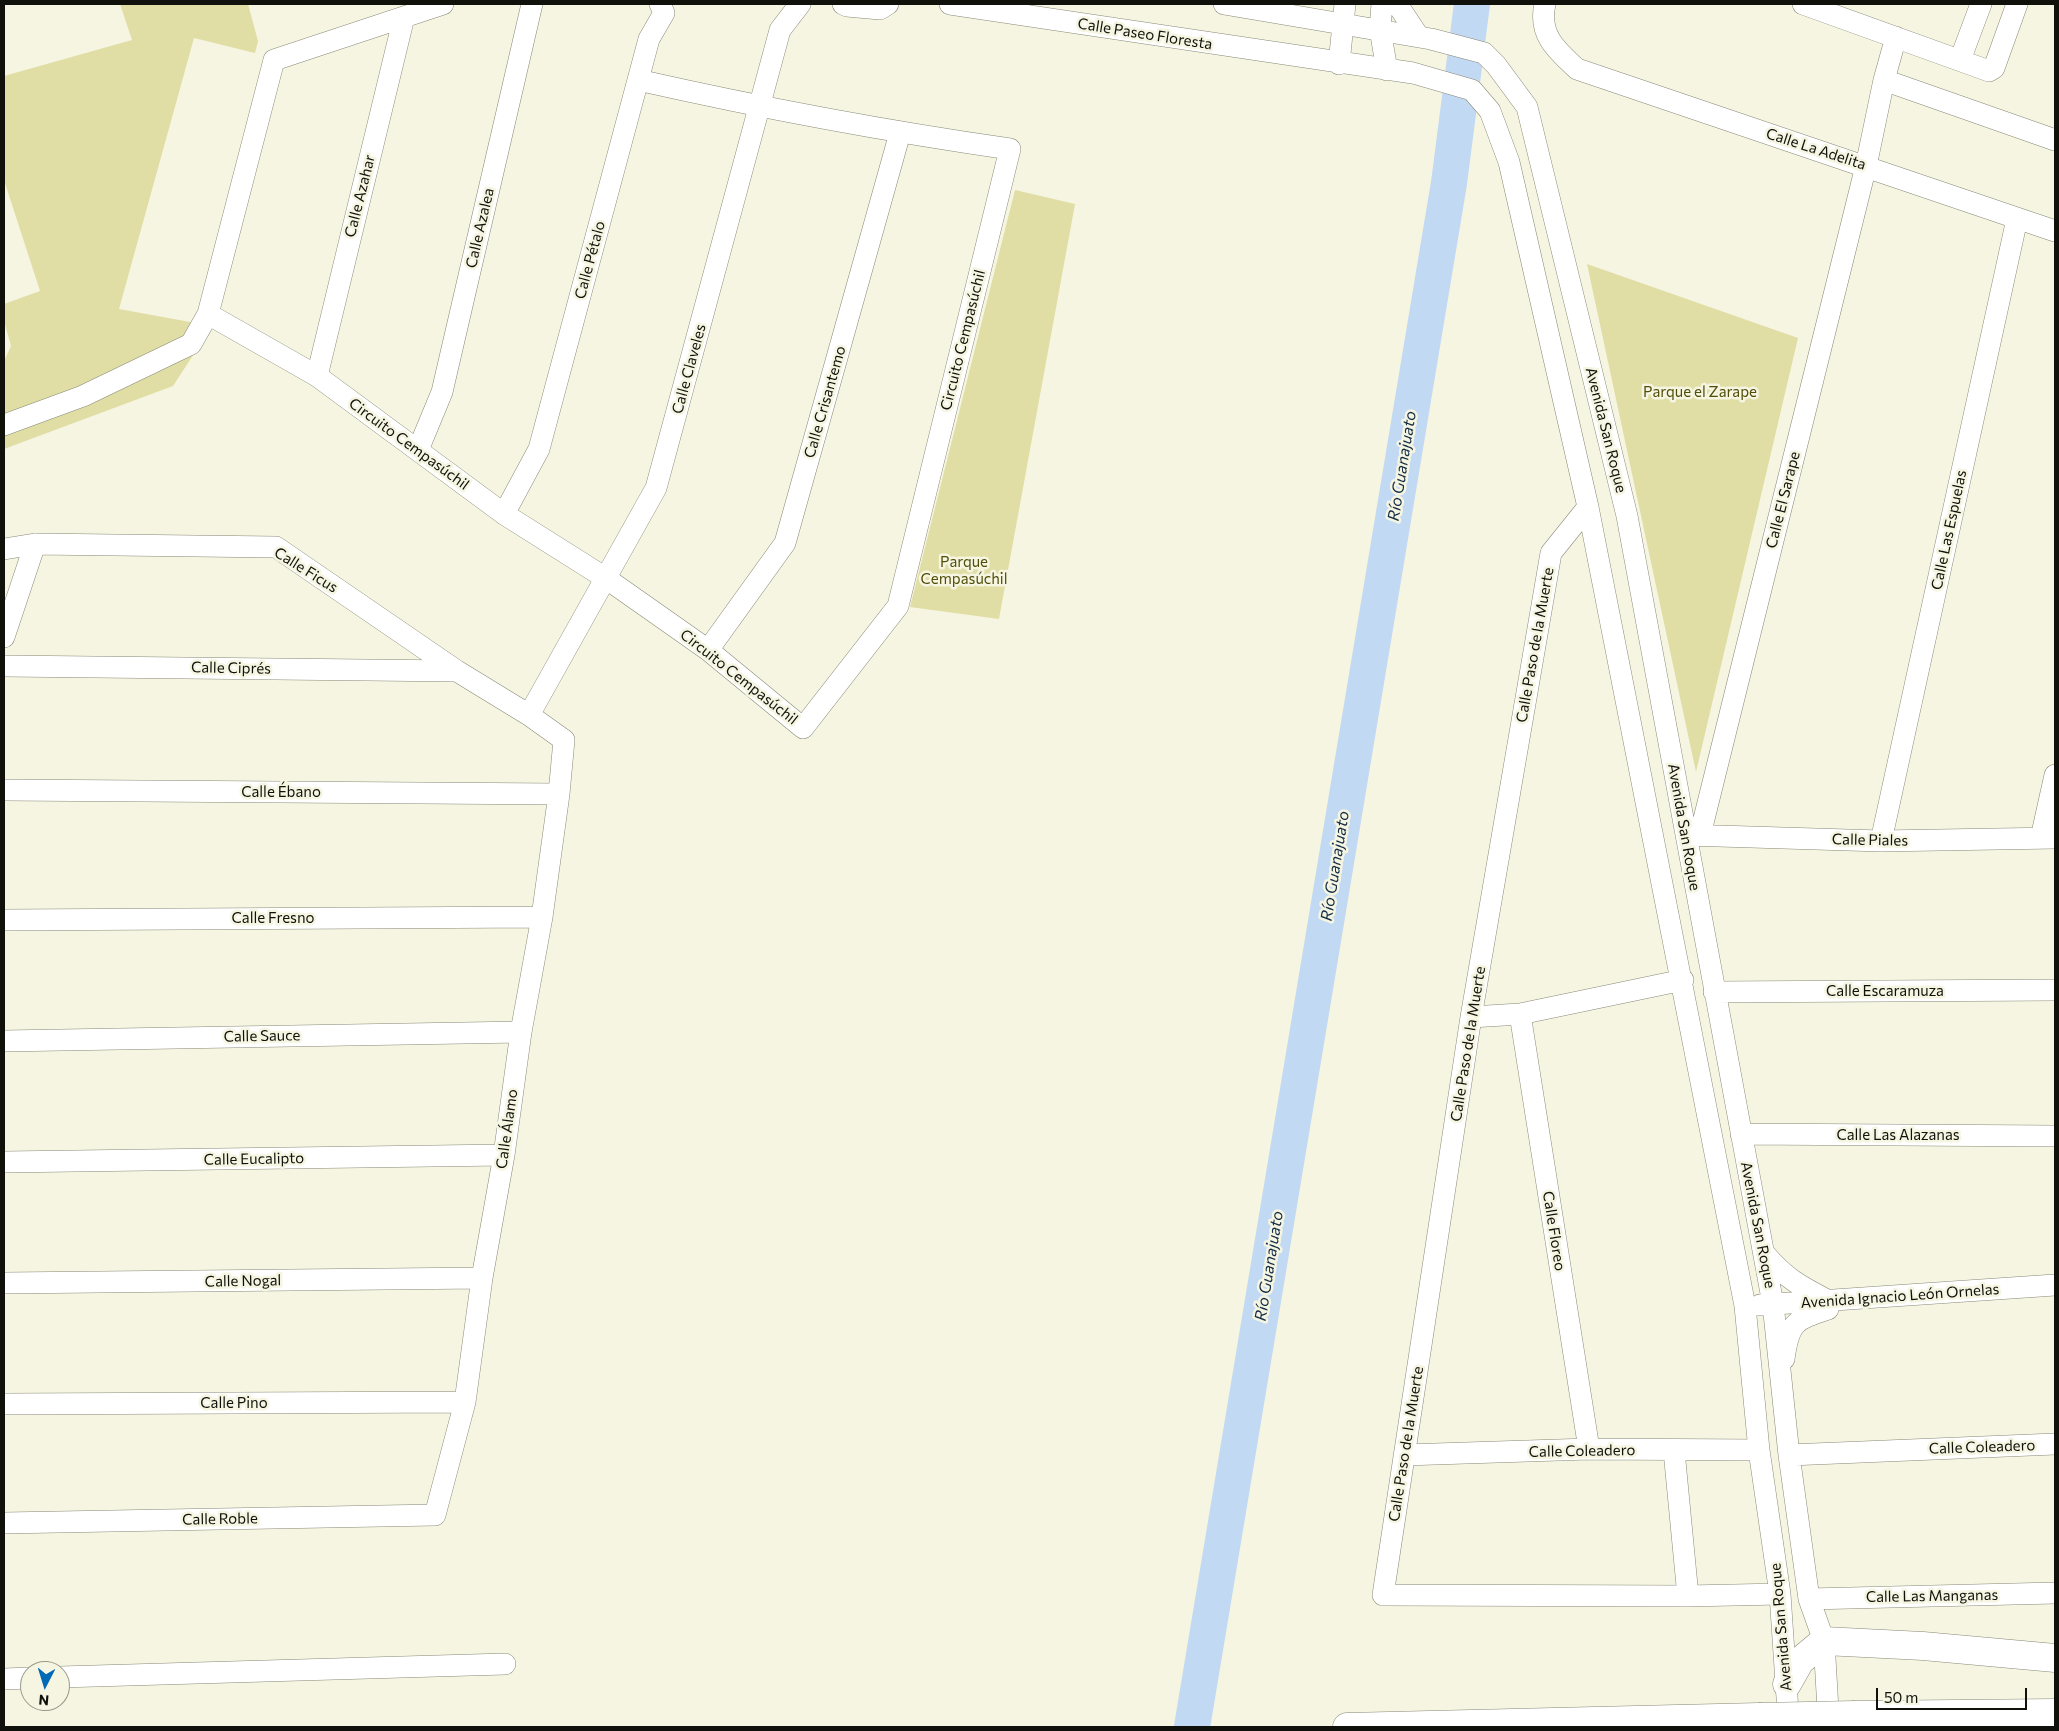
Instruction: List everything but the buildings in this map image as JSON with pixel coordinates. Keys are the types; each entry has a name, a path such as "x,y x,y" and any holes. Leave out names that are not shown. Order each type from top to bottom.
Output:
{"highway":[{"path":"1787,1684 1800,1661 1824,1641 1923,1646 2055,1658"},
{"path":"1347,1727 1855,1715 2055,1713"}],"street":[{"path":"4,424 83,396 191,344 208,314 274,60 443,4"},
{"name":"Calle Azalea","path":"418,450 442,392 532,4"},
{"name":"Calle Pétalo","path":"504,514 539,449 649,39 664,12 660,4"},
{"name":"Calle Claveles","path":"529,715 607,579 656,488 780,30 800,4"},
{"path":"842,4 880,9 888,4"},
{"name":"Calle Paseo Floresta","path":"950,4 1339,64"},
{"path":"1224,4 1344,14 1339,64"},
{"path":"1382,4 1380,29 1387,70"},
{"path":"1397,4 1425,38"},
{"name":"Calle La Adelita","path":"1545,4 1542,15 1545,35 1554,48 1577,69 2055,231"},
{"path":"1802,4 1989,71 1994,68 2017,4"},
{"path":"1960,60 1981,4"},
{"name":"Avenida San Roque","path":"1344,14 1380,29 1484,53 1496,65 1527,107 1627,516 1693,835 1714,992 1773,1304 1789,1455 1809,1599 1824,1641 1829,1727"},
{"name":"Calle Azahar","path":"316,376 404,17"},
{"name":"Calle El Sarape","path":"1693,835 1866,166 1884,80 1896,37"},
{"name":"Avenida San Roque","path":"1339,64 1413,73 1472,90 1490,111 1508,162 1588,507 1683,980 1745,1306 1759,1450 1780,1594 1789,1727"},
{"name":"Circuito Cempasúchil","path":"208,314 316,376 504,514 607,579 708,650 803,728 898,606 1010,149 900,133 760,108 638,80"},
{"path":"1884,80 2055,140"},
{"name":"Calle Crisantemo","path":"708,650 785,543 900,133"},
{"name":"Calle Las Espuelas","path":"1881,841 2016,219"},
{"name":"Calle Paso de la Muerte","path":"1588,507 1551,553 1471,1018 1383,1595 1688,1596"},
{"path":"4,637 35,544"},
{"name":"Calle Ficus","path":"4,549 35,544 276,547 457,671 529,715 564,740"},
{"name":"Calle Ciprés","path":"4,666 457,671"},
{"name":"Calle Álamo","path":"435,1515 465,1402 482,1278 504,1155 521,1032 542,917 559,794 564,740"},
{"path":"2048,838 2055,774"},
{"name":"Calle Ébano","path":"4,790 559,794"},
{"name":"Calle Piales","path":"1693,835 1881,841 2048,838"},
{"name":"Calle Fresno","path":"4,920 542,917"},
{"path":"1471,1018 1520,1014 1683,980"},
{"name":"Calle Escaramuza","path":"1714,992 2055,990"},
{"name":"Calle Floreo","path":"1520,1014 1589,1449"},
{"name":"Calle Sauce","path":"4,1041 521,1032"},
{"name":"Calle Las Alazanas","path":"1741,1134 2055,1136"},
{"name":"Calle Eucalipto","path":"4,1162 504,1155"},
{"path":"1764,1252 1780,1272 1800,1286 1832,1302"},
{"name":"Calle Nogal","path":"4,1283 482,1278"},
{"name":"Avenida Ignacio León Ornelas","path":"1745,1306 1832,1302 2055,1285"},
{"path":"1782,1376 1786,1339 1799,1318 1853,1300"},
{"name":"Calle Pino","path":"4,1404 465,1402"},
{"name":"Calle Coleadero","path":"1789,1455 2055,1444"},
{"name":"Calle Coleadero","path":"1404,1455 1589,1449 1759,1450"},
{"path":"1674,1451 1688,1596 1780,1594"},
{"name":"Calle Roble","path":"4,1523 435,1515"},
{"name":"Calle Las Manganas","path":"1809,1599 2055,1593"},
{"path":"70,1677 505,1664"},
{"path":"4,1679 20,1678"}],"green space":[{"path":"120,4 248,4 258,41 255,53 194,38 119,309 212,326 173,386 4,449 4,361 11,346 4,321 4,304 40,291 4,180 4,76 132,40"},
{"name":"Parque Cempasúchil","path":"1015,190 1075,204 999,619 910,607"},
{"name":"Parque el Zarape","path":"1587,264 1798,338 1696,772"}],"waterway":[{"name":"Río Guanajuato","path":"1192,1727 1449,183 1472,4"}]}
